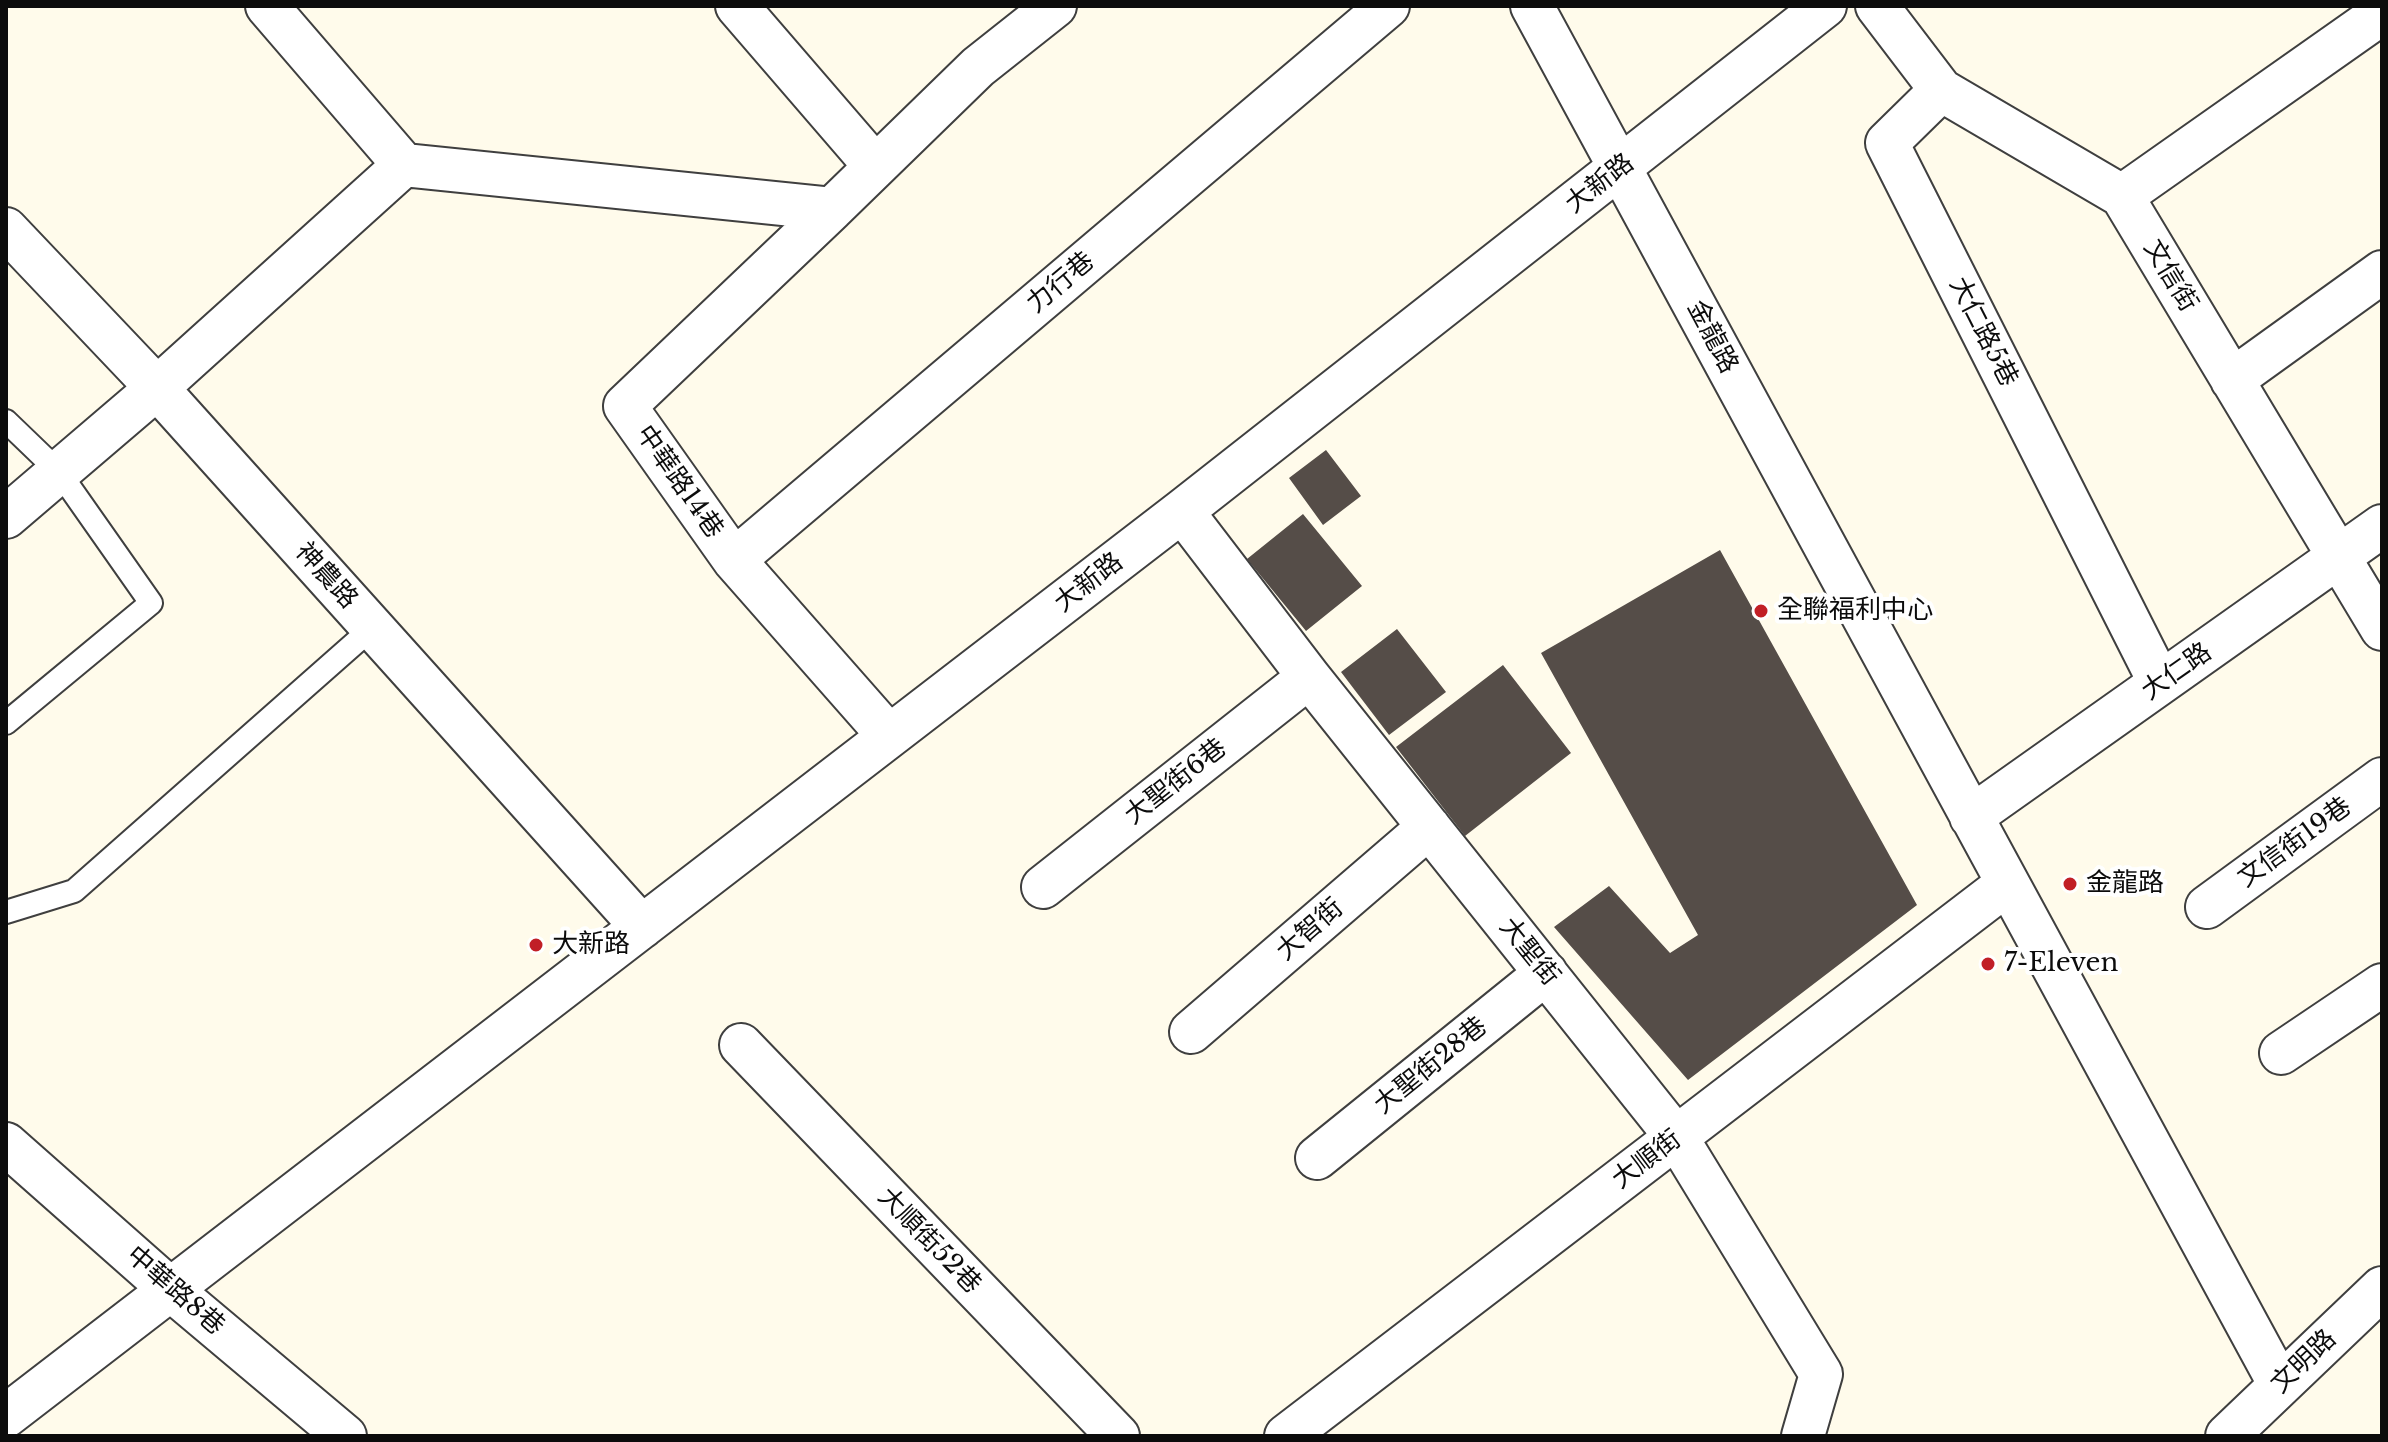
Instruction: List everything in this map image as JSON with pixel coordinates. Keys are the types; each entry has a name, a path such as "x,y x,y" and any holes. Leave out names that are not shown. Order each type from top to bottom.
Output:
{"street":[{"path":"267,6 404,165 832,209"},
{"path":"737,6 875,166"},
{"name":"中華路14巷","path":"889,736 734,560 625,406 978,67 1055,6"},
{"name":"力行巷","path":"734,560 1388,6"},
{"name":"金龍路","path":"1532,6 2280,1385"},
{"name":"大新路","path":"6,1416 1182,511 1825,6"},
{"path":"1877,6 1941,90 2122,196 2382,13"},
{"name":"大仁路5巷","path":"1941,90 1887,143 2160,683"},
{"path":"6,517 157,388 404,165"},
{"name":"文信街","path":"2122,196 2382,629"},
{"name":"神農路","path":"6,229 157,388 642,927"},
{"path":"2232,380 2382,272"},
{"name":"大聖街","path":"1182,511 1309,677 1677,1138 1821,1374 1805,1427"},
{"name":"大仁路","path":"1971,817 2382,526"},
{"name":"大聖街6巷","path":"1043,887 1309,677"},
{"name":"文信街19巷","path":"2207,907 2382,779"},
{"name":"大智街","path":"1191,1032 1429,827"},
{"name":"大順街","path":"1286,1436 2007,884"},
{"name":"大聖街28巷","path":"1317,1158 1546,973"},
{"path":"2281,1053 2382,985"},
{"name":"大順街52巷","path":"741,1045 1118,1436"},
{"name":"中華路8巷","path":"6,1144 170,1289 345,1436"},
{"name":"文明路","path":"2227,1436 2382,1288"}],"lane":[{"path":"6,421 59,472 151,603 6,723"},
{"path":"6,912 74,891 372,628"}],"building":[{"path":"1326,450 1361,496 1323,525 1289,478"},
{"path":"1303,514 1362,586 1306,631 1247,559"},
{"path":"1720,550 1917,905 1688,1080 1554,927 1609,886 1670,953 1698,935 1541,653"},
{"path":"1397,629 1446,692 1389,735 1341,672"},
{"path":"1503,665 1571,753 1465,836 1396,747"}],"place":[{"name":"全聯福利中心","path":"1761,611"},
{"name":"金龍路","path":"2070,884"},
{"name":"大新路","path":"536,945"},
{"name":"7-Eleven","path":"1988,964"}]}
